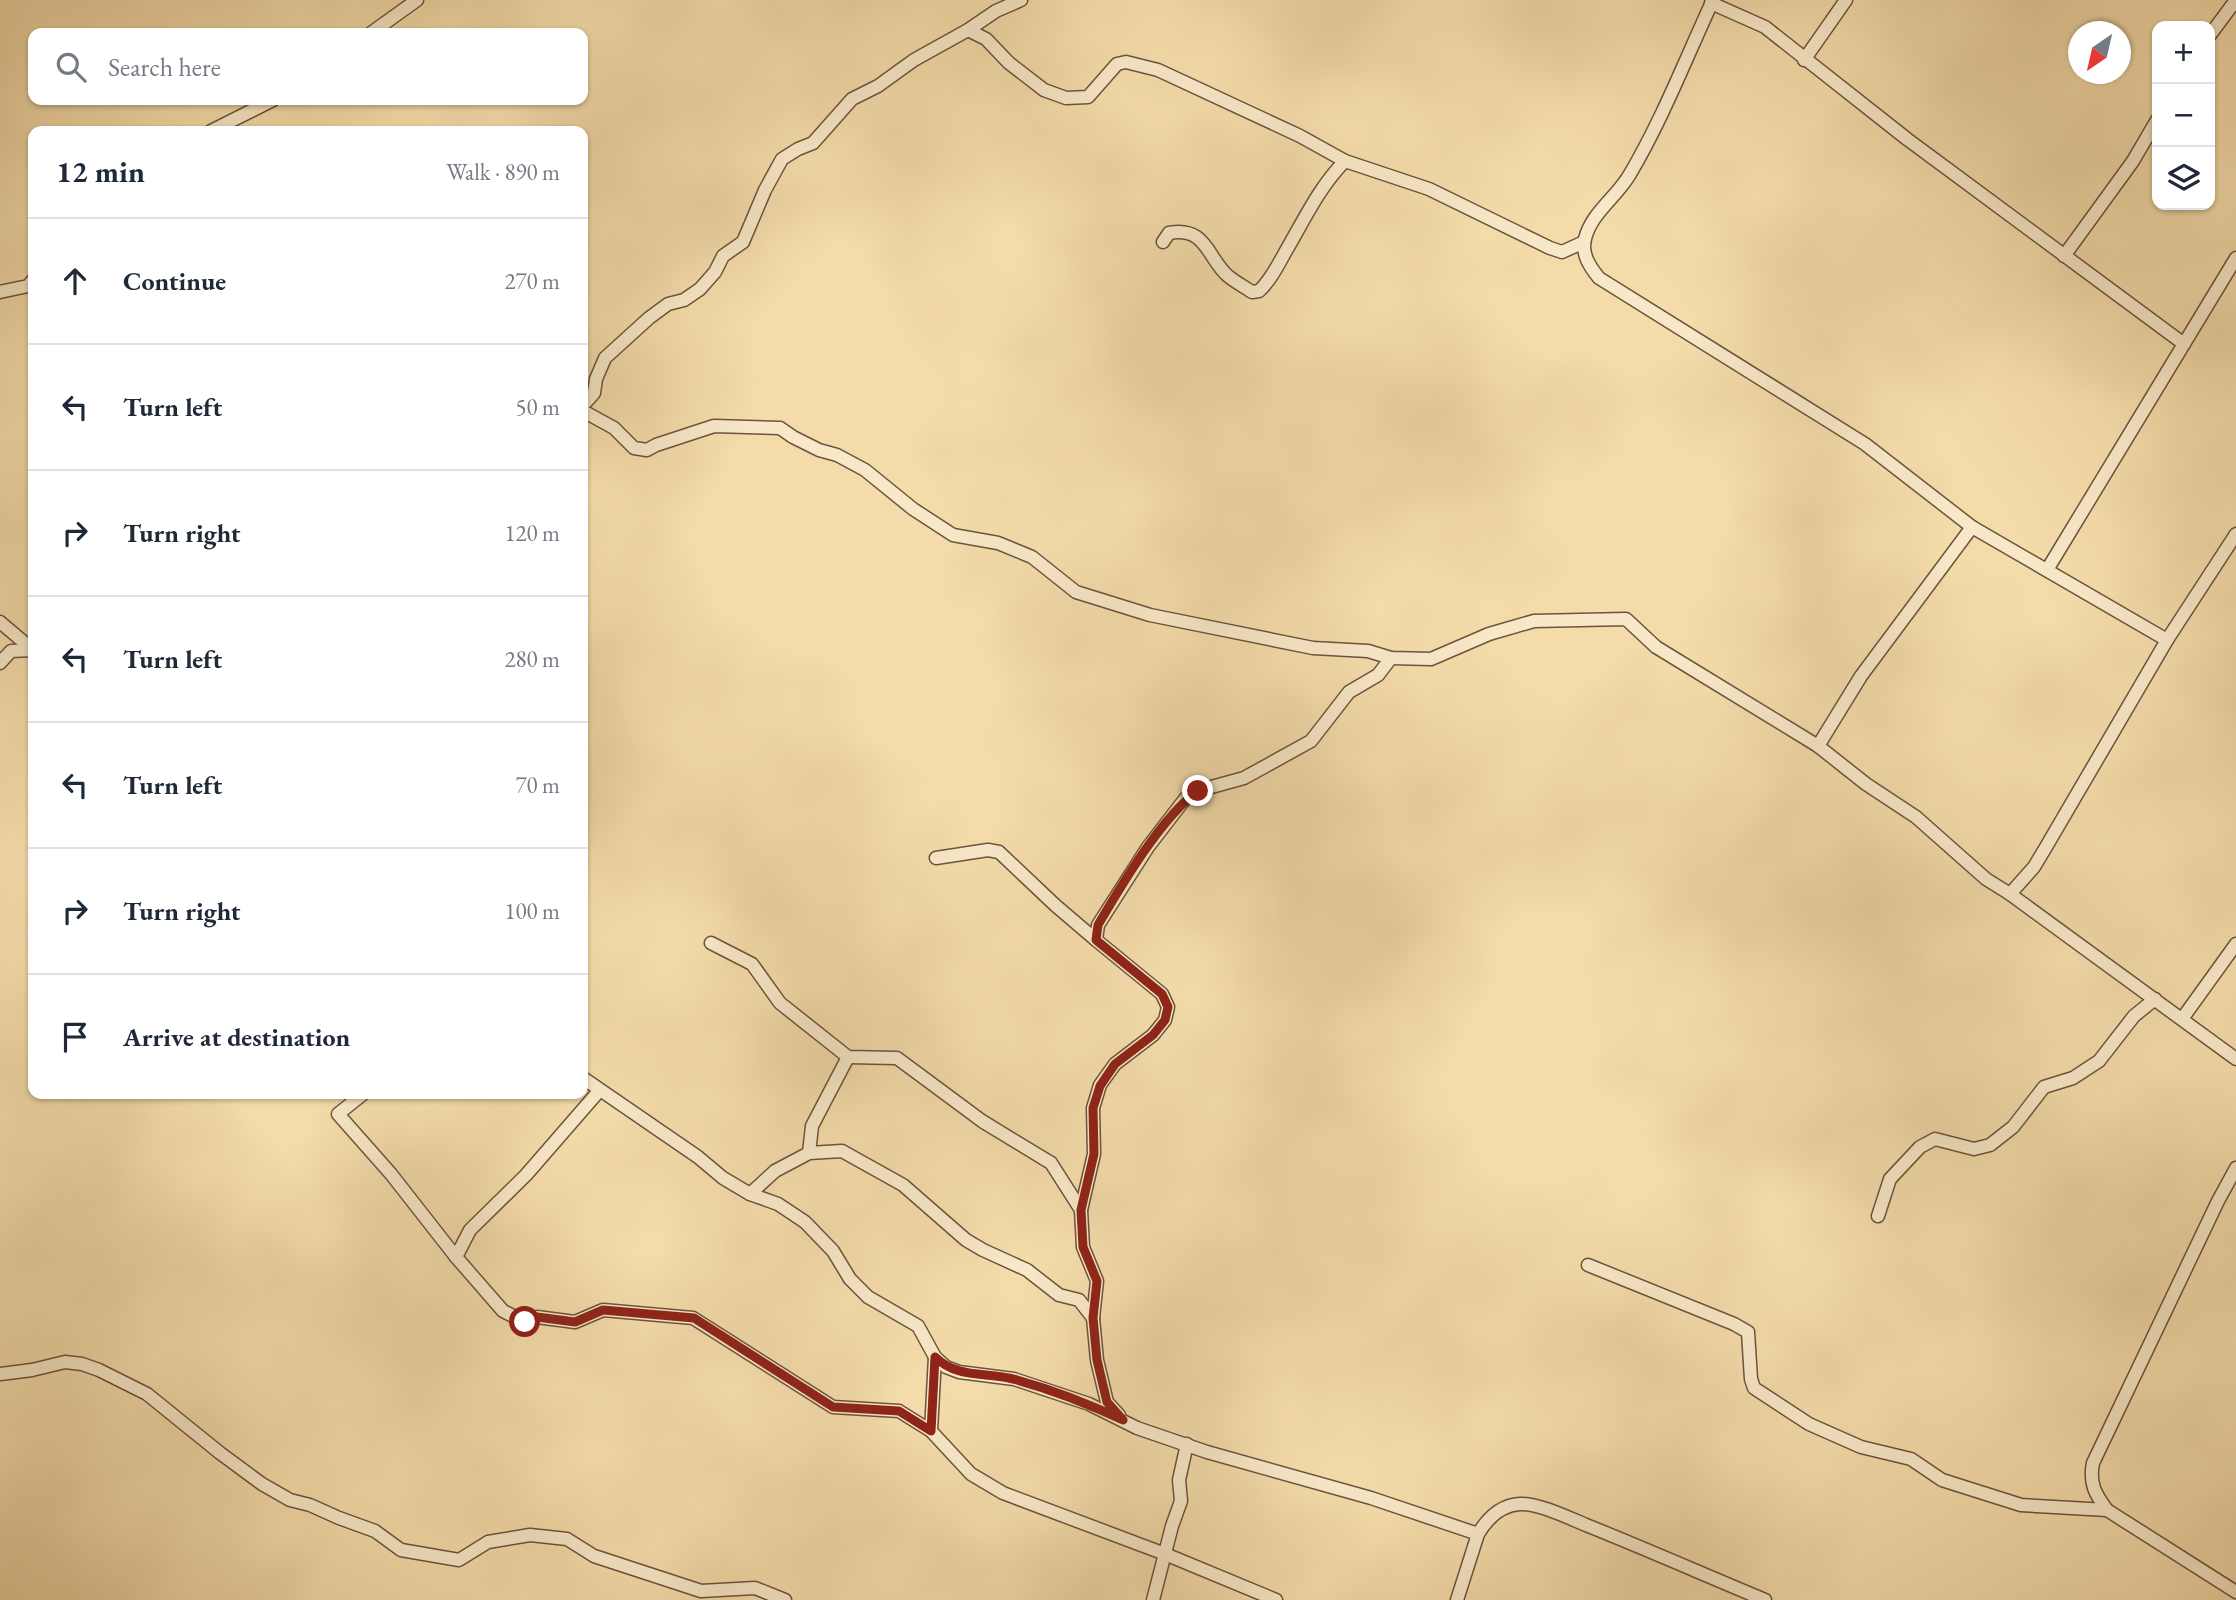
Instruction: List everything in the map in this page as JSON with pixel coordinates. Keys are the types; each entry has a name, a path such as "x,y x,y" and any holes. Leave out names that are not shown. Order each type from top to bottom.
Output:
{"street":[{"path":"378,28 417,0"},
{"path":"588,400 594,393 596,379 606,358 668,304 684,300 700,289 715,272 723,256 743,242 765,190 782,159 813,143 852,99 878,86 914,60 996,11 1021,0"},
{"path":"1804,60 1846,0"},
{"path":"2215,28 2236,0"},
{"path":"2167,640 1972,527 1865,444 1599,278 1588,266 1584,242 1591,223 1629,177 1668,102 1712,2 1765,27 1804,60 2183,344"},
{"path":"968,30 986,39 1009,63 1044,90 1066,98 1088,97 1116,64 1126,62 1158,70 1300,136 1345,160 1429,189 1550,248 1562,252 1584,242"},
{"path":"221,126 263,105"},
{"path":"2064,256 2133,161 2152,129"},
{"path":"1163,242 1170,233 1178,231 1193,234 1206,245 1227,276 1252,292 1259,291 1276,269 1318,195 1345,160"},
{"path":"2047,570 2236,258"},
{"path":"0,292 28,286"},
{"path":"588,414 614,428 634,448 647,450 668,440 714,426 780,428 811,446 837,455 865,470 913,509 953,535 999,543 1032,557 1076,592 1150,615 1243,635 1313,648 1368,651 1391,658 1431,659 1489,634 1534,621 1626,618 1656,647 1818,746 1866,784 1916,817 1986,879 2236,1059"},
{"path":"1818,746 1861,676 1972,527"},
{"path":"2010,894 2034,867 2167,640 2236,534"},
{"path":"0,622 28,646"},
{"path":"0,663 12,651 28,650"},
{"path":"1096,940 1098,925 1112,901 1148,847 1185,799 1198,791 1244,778 1311,741 1349,692 1378,675 1391,658"},
{"path":"936,858 988,850 999,852 1055,905 1162,994 1168,1007 1165,1020 1153,1035 1115,1064 1100,1086 1093,1108 1094,1154 1081,1210 1083,1247 1097,1281 1093,1318 1097,1360 1107,1402 1123,1420"},
{"path":"710,943 752,964 780,1003 848,1057 897,1058 982,1121 1051,1163 1081,1210"},
{"path":"2182,1019 2236,944"},
{"path":"1878,1216 1890,1179 1920,1147 1935,1139 1974,1149 1990,1145 2012,1127 2044,1087 2073,1078 2099,1061 2134,1016 2155,999"},
{"path":"809,1153 812,1126 848,1057"},
{"path":"588,1082 698,1157 723,1178 750,1194 778,1204 806,1222 834,1251 850,1279 868,1297 918,1326 935,1357 946,1367 959,1372 1014,1379 1089,1404 1137,1428 1207,1452 1371,1498 1478,1534"},
{"path":"456,1257 470,1230 526,1175 599,1091"},
{"path":"357,1099 338,1114 391,1174 456,1257 503,1311 525,1322 537,1317 575,1322 603,1310 694,1318 833,1407 899,1411 931,1431 971,1474 1003,1493 1165,1554 1276,1600"},
{"path":"750,1194 775,1171 809,1153 842,1151 903,1185 966,1240 1027,1270 1059,1295 1079,1300 1093,1318"},
{"path":"2234,1175 2093,1463 2090,1479 2096,1495 2107,1510 2236,1592"},
{"path":"1588,1265 1748,1332 1751,1380 1754,1388 1809,1424 1861,1447 1911,1459 1942,1480 2021,1505 2107,1510"},
{"path":"931,1431 935,1357"},
{"path":"0,1374 65,1362 82,1364 108,1374 147,1394 262,1484 290,1500 310,1505 374,1531 401,1550 459,1560 488,1542 530,1535 567,1539 594,1556 702,1596 755,1588 785,1600"},
{"path":"1153,1600 1181,1501 1179,1480 1187,1444"},
{"path":"1457,1600 1478,1534 1486,1522 1510,1506 1532,1505 1765,1600"}],"route":[{"path":"525,1322 537,1317 575,1322 603,1310 694,1318 833,1407 899,1411 931,1431 935,1357 946,1367 959,1372 1014,1379 1089,1404 1123,1420 1107,1402 1097,1360 1093,1318 1097,1281 1083,1247 1081,1210 1094,1154 1093,1108 1100,1086 1115,1064 1153,1035 1165,1020 1168,1007 1162,994 1096,940 1098,925 1148,847 1185,799 1198,791"}]}
